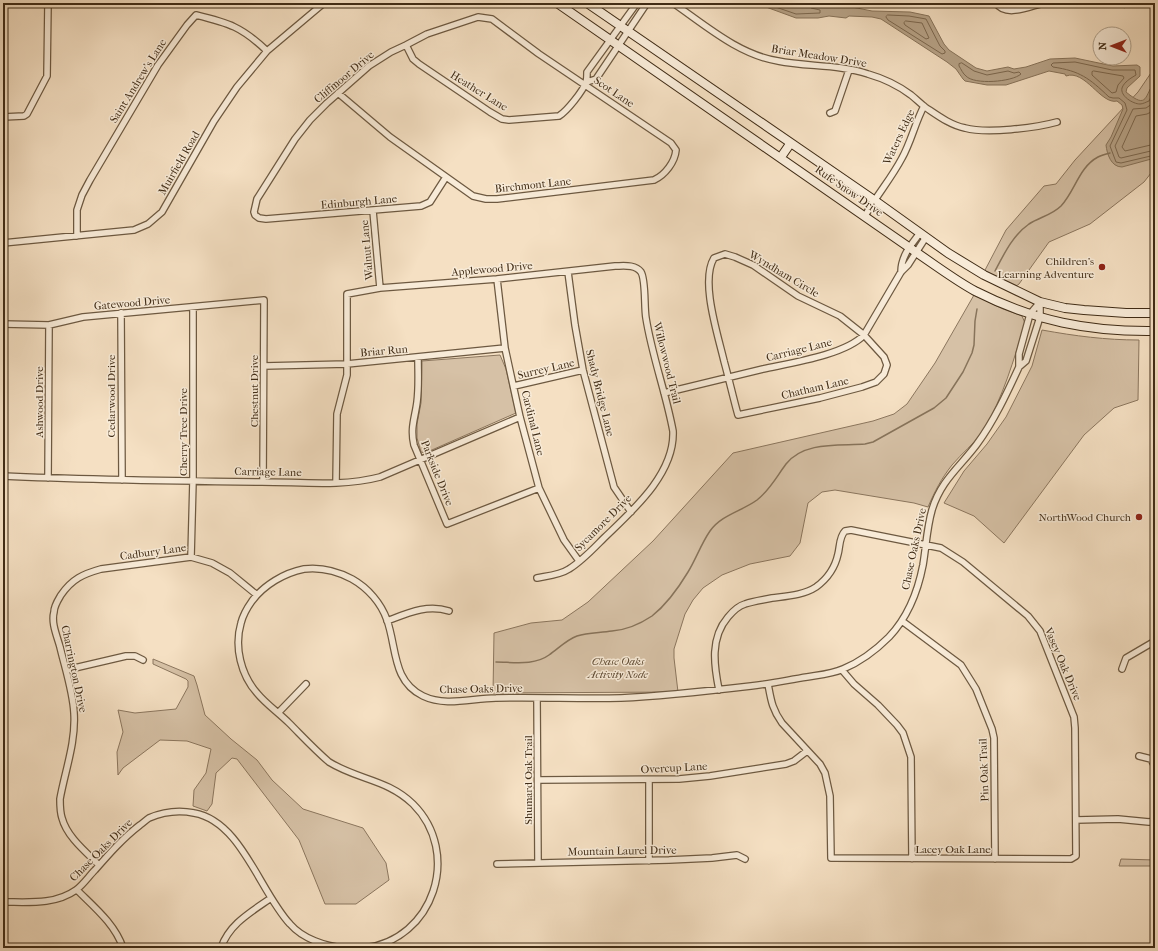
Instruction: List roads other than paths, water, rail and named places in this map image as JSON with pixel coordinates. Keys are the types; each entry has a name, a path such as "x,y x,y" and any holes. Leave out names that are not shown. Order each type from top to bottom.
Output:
{"main road":[{"name":"Rufe Snow Drive","path":"558,3 936,266 975,290 1030,314 1082,327 1126,332 1155,331"},
{"name":"Rufe Snow Drive","path":"587,3 959,260 984,275 1040,302 1084,310 1126,313 1155,313"},
{"path":"781,157 790,144"}],"street":[{"path":"3,117 24,116 27,114 47,76 48,3"},
{"name":"Muirfield Road","path":"3,243 134,230 148,224 162,212 214,121 237,87 267,51 324,3"},
{"name":"Heather Lane","path":"586,83 596,80 618,44 624,28 637,3"},
{"name":"Heather Lane","path":"406,45 413,59 419,64 502,119 509,120 559,116 569,108 586,83 587,72 611,39 624,28 647,3"},
{"name":"Briar Meadow Drive","path":"673,3 729,42 747,52 778,62 827,66 867,73 889,82 910,94 924,106 955,125 986,131 1044,126 1057,122"},
{"path":"996,3 1004,10 1012,11 1044,3"},
{"name":"Saint Andrew's Lane","path":"77,236 77,210 82,195 90,180 158,65 196,14 236,27 254,38 267,51"},
{"name":"Cliffmoor Drive","path":"259,218 254,212 257,199 295,139 310,120 369,66 391,52 449,25 472,18 485,17 492,19 539,54"},
{"name":"Scot Lane","path":"539,54 586,83 672,143 676,150"},
{"path":"830,113 835,111 849,70"},
{"name":"Birchmont Lane","path":"338,93 390,137 474,196 486,199 645,182 660,177 673,161 676,150"},
{"name":"Waters Edge","path":"865,216 902,158 924,106"},
{"name":"Edinburgh Lane","path":"259,218 266,219 373,211 426,204 430,202 446,177"},
{"name":"Walnut Lane","path":"373,211 380,288"},
{"name":"Carriage Lane","path":"664,393 822,355 858,342 864,335 901,272 901,262 923,235"},
{"name":"Wyndham Circle","path":"728,378 711,309 709,289 711,263 714,258 719,255 730,256 753,265 798,296 840,316 864,335"},
{"name":"Applewood Drive","path":"347,364 347,294 380,288 497,279 625,266 634,267 638,270"},
{"name":"Willowwood Trail","path":"638,270 641,272 643,281 648,332 673,431 674,439 668,462"},
{"name":"Shady Bridge Lane","path":"568,272 574,325 583,370 614,487 631,512"},
{"name":"Cardinal Lane","path":"497,279 505,348 520,417 539,488 564,540 579,561"},
{"name":"Gatewood Drive","path":"3,324 49,325 83,317 264,300"},
{"name":"Chestnut Drive","path":"263,482 264,300"},
{"name":"Chase Oaks Drive","path":"1019,367 1019,354 1030,314 1040,302"},
{"name":"Chase Oaks Drive","path":"364,948 377,947 393,940 411,928 425,911 431,900 437,876 437,849 433,836 422,814 401,794 388,786 341,769 330,762 256,693 247,677 240,658 238,637 244,613 257,595 276,580 291,572 307,569 320,569 339,572 360,584 372,594 379,604 387,621 398,670 408,686 421,695 437,701 446,702 479,698 621,698 719,690 768,684 824,675 842,670 862,660 888,638 902,621 914,597 920,579 931,511 942,484 984,433 1019,367 1026,361 1040,317 1040,302"},
{"name":"Cherry Tree Drive","path":"191,557 193,481 193,307"},
{"name":"Cedarwood Drive","path":"121,313 122,480"},
{"name":"Ashwood Drive","path":"48,478 49,325"},
{"name":"Chatham Lane","path":"728,378 738,415 820,398 862,387 876,382 884,374 887,364 884,357 864,335"},
{"name":"Briar Run","path":"264,366 347,364 505,348"},
{"name":"Parkside Drive","path":"418,358 418,388 412,434 414,445 447,524 539,488"},
{"path":"336,483 337,414 347,375 347,364"},
{"name":"Surrey Lane","path":"514,386 583,370"},
{"name":"Carriage Lane","path":"3,476 122,480 263,482 336,483 363,481 380,477 520,417"},
{"name":"Sycamore Drive","path":"537,578 568,570 579,561 631,512 657,481 668,462"},
{"name":"Vasey Oak Drive","path":"719,690 714,648 724,622 736,608 744,604 759,600 796,595 816,587 825,580 833,568 838,555 842,535 845,531 851,530 942,548 963,562 1028,616 1040,631 1074,717 1076,820 1076,856 1074,858"},
{"name":"Cadbury Lane","path":"68,585 88,573 101,570 191,557 212,563 224,570 257,595"},
{"name":"Charrington Drive","path":"68,585 59,599 54,611 54,626 66,670 74,710 75,724 60,799 62,819 69,834 99,865"},
{"path":"387,621 416,610 438,607 449,611"},
{"name":"Pin Oak Trail","path":"902,621 961,665 979,696 992,729 994,738 995,859"},
{"path":"1122,669 1126,658 1155,641"},
{"path":"66,670 126,656 135,656 143,660"},
{"path":"842,670 854,684 894,721 903,733 911,757 912,859"},
{"path":"278,713 306,684"},
{"path":"768,684 772,707 807,750"},
{"name":"Shumard Oak Trail","path":"538,698 538,862"},
{"name":"Lacey Oak Lane","path":"807,750 820,764 828,783 832,823 831,858 1074,858"},
{"name":"Overcup Lane","path":"538,780 649,780 710,776 777,767 794,761 807,750"},
{"path":"1139,756 1151,759 1155,766"},
{"path":"649,780 649,860"},
{"name":"Chase Oaks Drive","path":"3,902 45,902 77,890 128,834 149,818 170,812 194,813 204,815 230,833 244,852 271,898 290,925 300,932 329,946 344,948"},
{"path":"1076,820 1155,821"},
{"name":"Mountain Laurel Drive","path":"497,864 705,858 737,855 746,859"},
{"path":"77,890 107,921 119,938 123,948"},
{"path":"221,948 231,930 238,922 271,898"}],"water":[{"path":"755,3 802,3 835,7 843,3 847,6 872,11 910,12 929,16 944,44 949,50 976,68 987,71 1008,67 1014,69 1026,67 1050,59 1075,58 1092,62 1092,66 1137,65 1140,67 1140,76 1127,88 1126,92 1133,98 1139,100 1145,99 1155,82 1155,158 1122,167 1115,165 1112,162 1107,152 1106,145 1123,109 1122,105 1117,101 1111,101 1105,98 1086,82 1073,75 1066,76 1065,74 1049,71 1006,85 987,85 965,81 956,69 947,62 881,19 849,16 846,18 829,16 818,18 796,18"}],"waterway":[{"path":"995,271 1009,245 1023,228 1054,212 1061,206 1086,167 1098,157 1110,153"},
{"path":"496,662 523,663 537,661 549,655 566,642 577,636 628,628 652,616 681,584 710,531 720,521 751,504 762,496 786,464 802,451 823,446 865,444 873,442 934,408 946,398 963,372 972,353 977,309"}],"place":[{"name":"Children's Learning Adventure","path":"1102,267"},
{"name":"NorthWood Church","path":"1139,517"}],"park label":[{"name":"Chase Oaks Activity Node","path":"618,667"}]}
